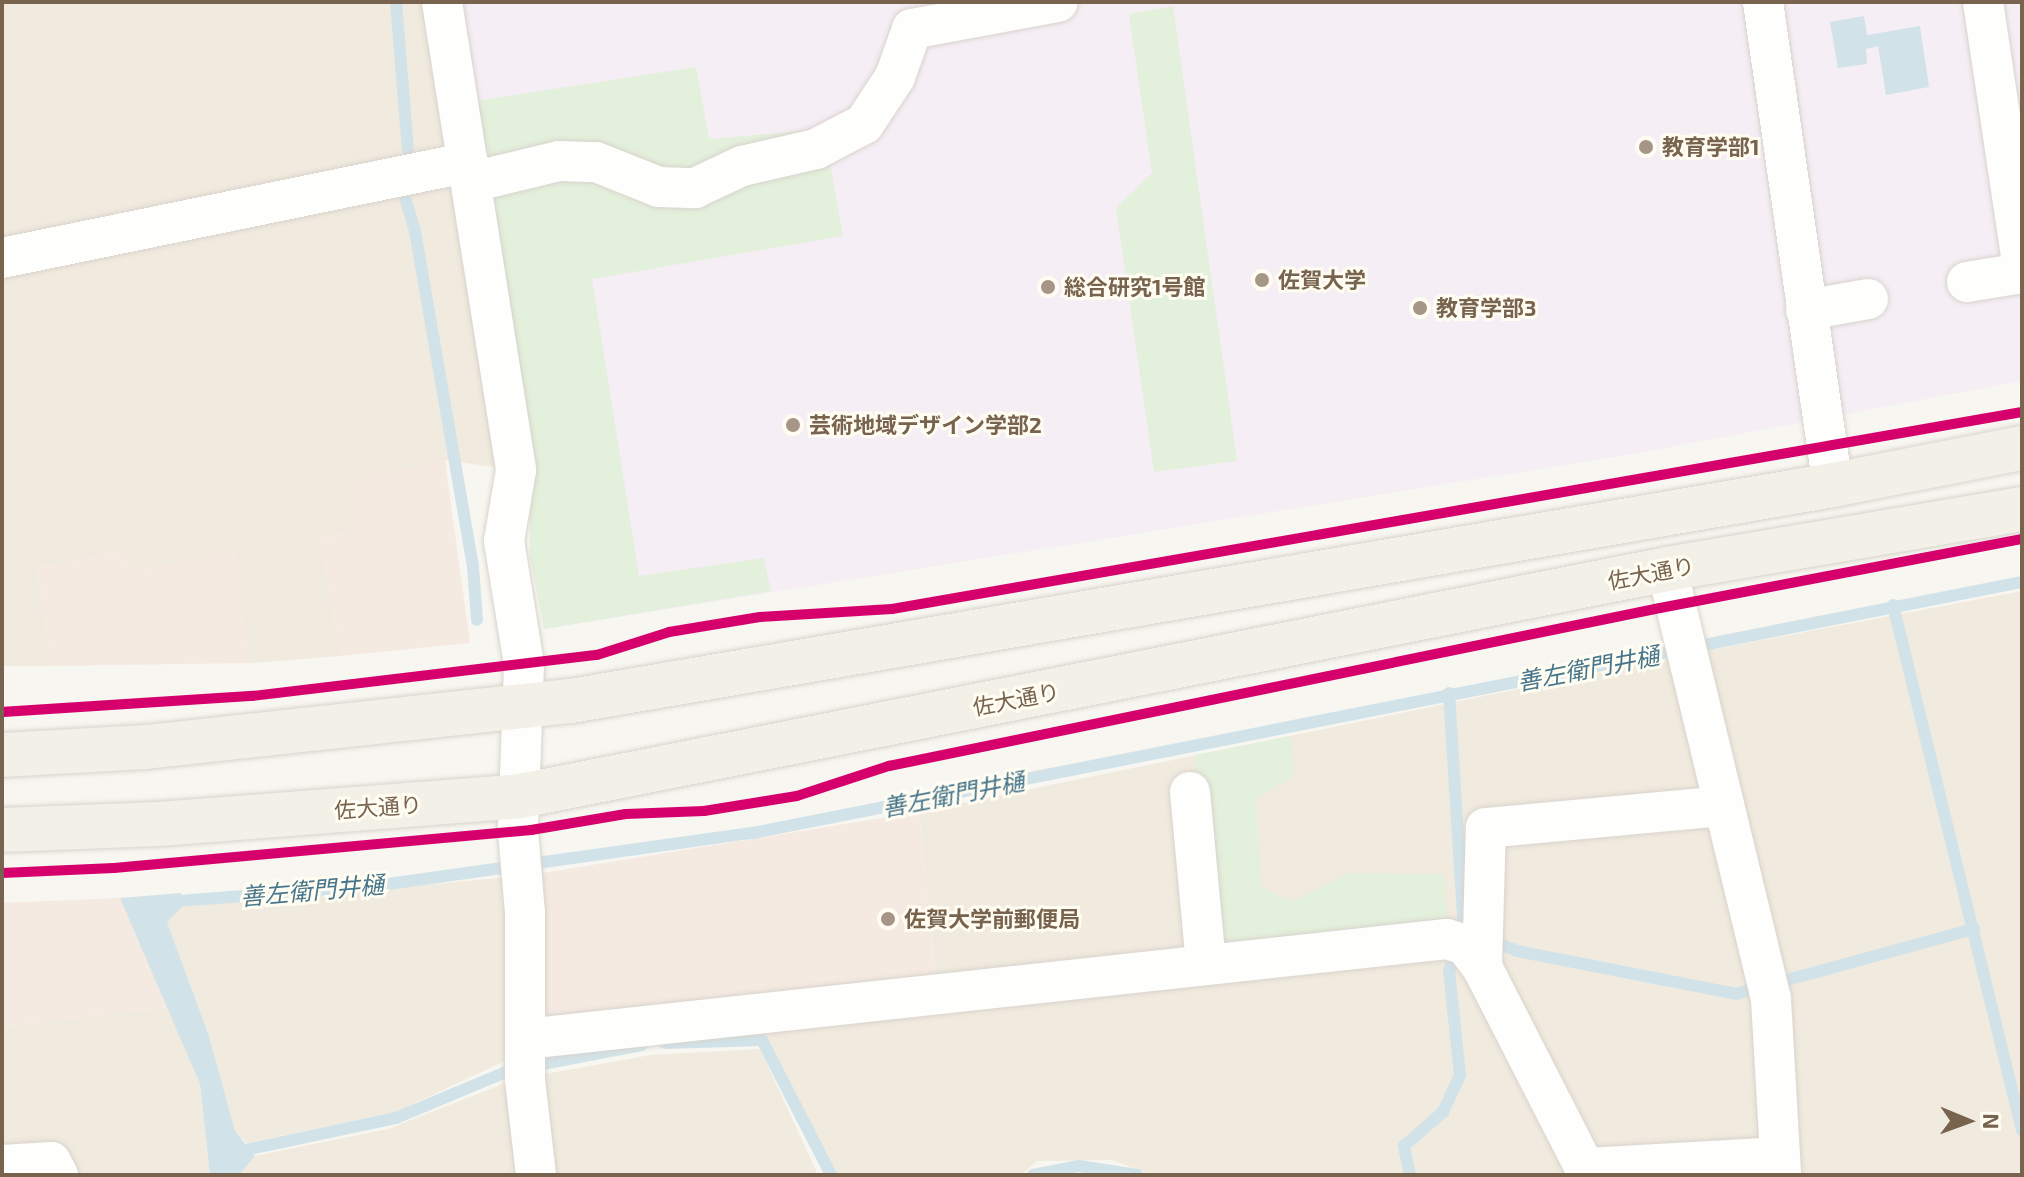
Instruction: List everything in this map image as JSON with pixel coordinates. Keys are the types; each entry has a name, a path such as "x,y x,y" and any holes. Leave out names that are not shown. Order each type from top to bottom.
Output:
{"main road":[{"path":"2,755 146,747 523,707 1833,485 2022,448"},
{"name":"佐大通り","path":"2,830 159,824 520,796 1667,569 2022,509"}],"street":[{"path":"442,2 516,470 504,541 524,665 520,796 525,1058 536,1175"},
{"path":"2,258 470,172 559,161 596,162 659,187 695,188 742,166 816,149 864,124 895,77 912,29 1058,2"},
{"path":"1763,2 1833,485"},
{"path":"1983,2 2022,262"},
{"path":"1967,282 2022,273"},
{"path":"1806,310 1868,299"},
{"path":"1667,569 1686,646 1767,986 1780,1166 1611,1171 1585,1168 1472,945 1486,828 1724,806"},
{"path":"1190,792 1206,964"},
{"path":"525,1058 1206,964 1472,945"},
{"path":"2,1165 51,1162 58,1175"}],"shaded area":[{"path":"2,2 458,2 516,470 445,460 351,532 320,538 341,656 250,663 234,552 129,572 124,550 37,568 52,666 2,666"},
{"name":"佐賀大学","path":"458,2 2022,2 2022,381 1633,454 544,629 530,555 530,464"},
{"path":"1864,16 1867,35 1920,26 1929,87 1886,95 1878,46 1866,49 1867,64 1838,68 1830,22"},
{"path":"445,460 470,643 341,656 320,538 351,532 350,480"},
{"path":"124,550 129,572 235,551 250,663 52,666 37,568"},
{"path":"2022,591 2022,1175 1792,1175 1700,652"},
{"path":"1675,657 1762,1002 1766,1175 1153,1175 1111,1160 1037,1161 1021,1175 837,1175 759,1024 938,1003 919,812"},
{"path":"919,812 936,986 535,1024 536,874"},
{"path":"511,877 511,1058 396,1112 247,1143 235,1132 209,1036 167,922 182,907"},
{"path":"181,893 182,907 167,922 209,1036 235,1131 255,1156 239,1175 210,1175 200,1084 120,898"},
{"path":"120,898 169,1007 2,1027 2,903"},
{"path":"169,1007 200,1084 210,1175 2,1175 2,1027"},
{"path":"760,1049 818,1175 548,1175 540,1075 651,1055"},
{"path":"513,1080 520,1175 239,1175 255,1156 388,1129"}],"green space":[{"path":"1173,6 1237,461 1154,472 1116,208 1152,173 1129,14"},
{"path":"696,67 709,139 824,129 843,236 592,279 639,576 764,558 771,591 544,629 530,555 530,464 475,101"},
{"path":"1291,736 1294,776 1256,798 1261,886 1291,902 1349,873 1444,874 1447,923 1214,950 1195,755"}],"waterway":[{"path":"396,2 408,150"},
{"path":"403,191 415,231 473,567 477,620"},
{"name":"善左衛門井樋","path":"166,902 381,885 753,833 2022,582"},
{"path":"1893,605 2022,1130"},
{"path":"1449,693 1464,933"},
{"path":"1490,940 1517,951 1736,994 1974,929"},
{"path":"1410,1175 1404,1146 1443,1112 1460,1075 1449,971 1457,950"},
{"path":"665,1043 762,1040 831,1175"},
{"path":"236,1152 396,1118 511,1070 642,1045"},
{"path":"1033,1175 1079,1166 1137,1175"}],"cycle path":[{"path":"2,712 252,696 597,655 669,632 760,617 892,609 2022,412"},
{"path":"2,873 114,868 531,830 626,814 704,811 797,796 889,766 1660,608 2022,539"}],"place":[{"name":"教育学部1","path":"1646,147"},
{"name":"佐賀大学","path":"1262,280"},
{"name":"総合研究1号館","path":"1048,287"},
{"name":"教育学部3","path":"1420,308"},
{"name":"芸術地域デザイン学部2","path":"793,425"},
{"name":"佐賀大学前郵便局","path":"888,919"}]}
